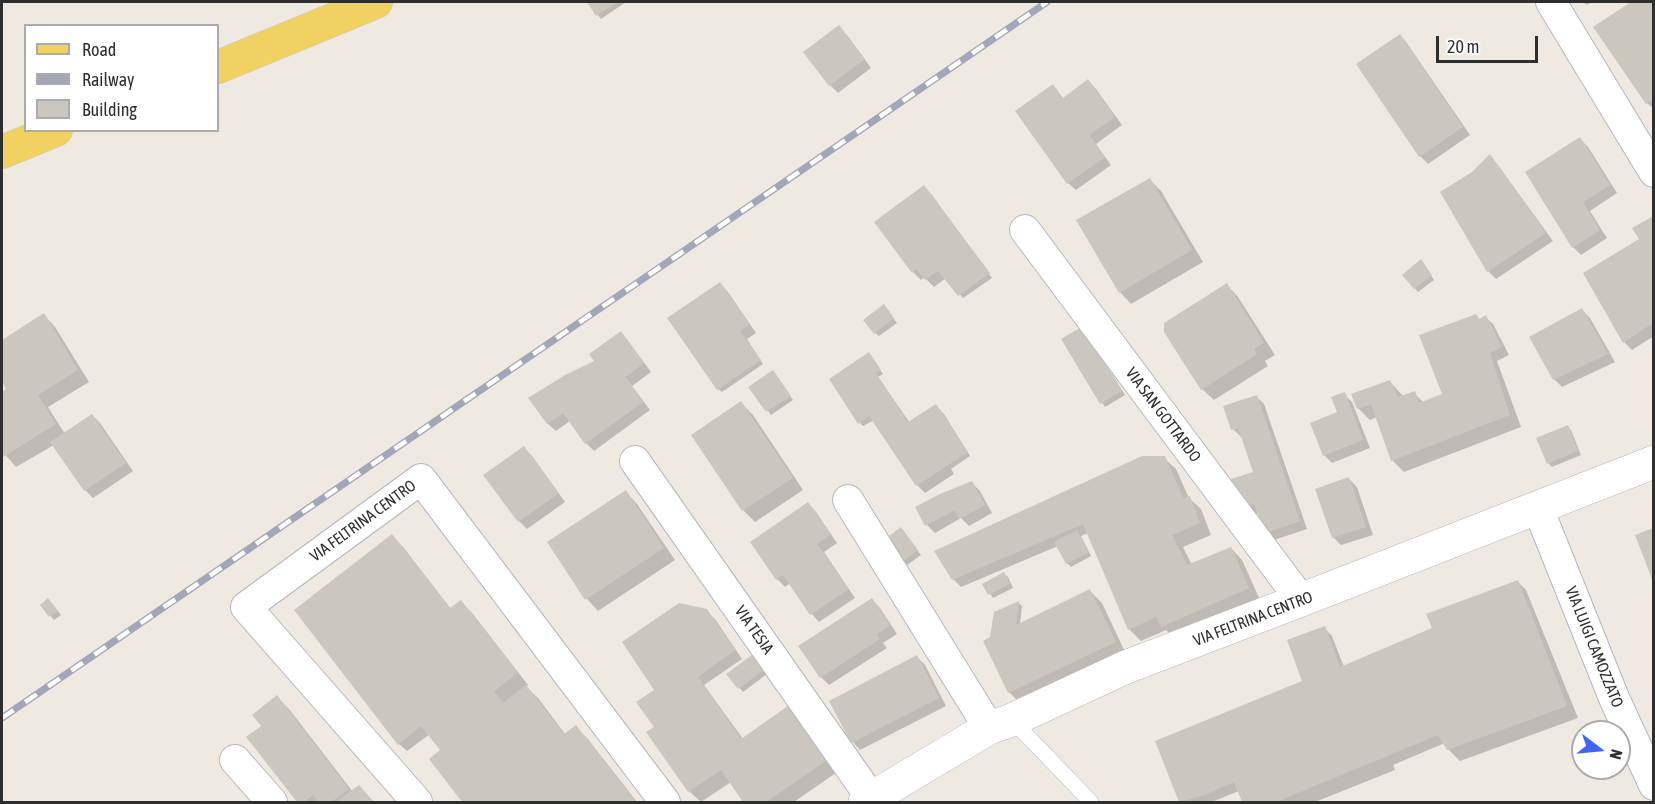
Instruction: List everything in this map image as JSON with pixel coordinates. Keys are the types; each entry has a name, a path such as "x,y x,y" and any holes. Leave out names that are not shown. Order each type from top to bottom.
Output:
{"main road":[{"path":"219,67 376,2"},
{"path":"2,152 51,132"},
{"name":"VIA FELTRINA CENTRO","path":"869,801 1000,724 1126,667 1653,462"}],"street":[{"path":"1551,2 1653,172"},
{"name":"VIA SAN GOTTARDO","path":"1024,230 1301,600"},
{"name":"VIA TESIA","path":"635,461 869,801"},
{"name":"VIA FELTRINA CENTRO","path":"417,802 246,607 421,479 665,802"},
{"path":"848,500 1000,724"},
{"name":"VIA LUIGI CAMOZZATO","path":"1538,508 1614,698 1653,785"},
{"path":"236,760 272,802"}],"lane":[{"path":"1000,724 1091,802"}],"building":[{"path":"587,2 618,2 596,16"},
{"path":"1631,2 1653,2 1653,99 1646,104 1593,27"},
{"path":"839,25 865,59 829,86 803,52"},
{"path":"1400,34 1463,127 1419,157 1356,64"},
{"path":"1088,79 1115,117 1089,135 1105,157 1067,184 1015,111 1053,84 1063,98"},
{"path":"1580,137 1610,185 1583,202 1600,230 1572,248 1525,172"},
{"path":"1490,154 1546,233 1487,272 1440,192 1472,172"},
{"path":"1150,178 1192,250 1119,293 1076,220"},
{"path":"924,185 990,273 958,296 938,271 925,280 916,269 912,273 874,222"},
{"path":"1653,216 1653,323 1623,343 1583,273 1639,239 1632,228"},
{"path":"1421,259 1432,275 1414,289 1402,275"},
{"path":"720,282 750,324 740,331 761,360 717,390 667,318"},
{"path":"1227,283 1264,343 1254,349 1257,354 1201,390 1164,332 1164,323"},
{"path":"884,304 894,318 874,334 863,320"},
{"path":"1582,308 1608,354 1553,380 1529,337"},
{"path":"44,313 78,370 38,395 56,424 3,457 2,392 6,389 2,381 2,340"},
{"path":"1476,314 1479,319 1486,315 1502,347 1490,353 1510,415 1391,461 1371,404 1357,409 1351,394 1390,380 1398,397 1415,391 1419,403 1442,394 1419,335"},
{"path":"1083,326 1122,391 1100,404 1061,339"},
{"path":"621,331 644,363 626,377 643,402 585,444 563,413 547,424 528,398 565,375 594,361 589,354"},
{"path":"869,352 881,370 876,373 908,422 936,404 968,452 916,486 869,416 858,424 829,379"},
{"path":"773,370 791,396 766,412 748,387"},
{"path":"1345,392 1363,440 1323,456 1310,423 1337,412 1331,397"},
{"path":"1257,395 1300,521 1265,533 1254,504 1237,510 1228,480 1253,472 1238,428 1231,430 1223,406"},
{"path":"741,401 793,478 742,511 691,435"},
{"path":"92,414 126,463 84,491 50,442"},
{"path":"1568,425 1578,451 1547,464 1536,438"},
{"path":"524,446 559,493 518,522 483,475"},
{"path":"1142,456 1165,456 1183,498 1190,496 1200,523 1172,535 1187,565 1231,547 1249,588 1161,627 1156,617 1128,630 1083,524 952,580 934,551"},
{"path":"1349,477 1366,527 1332,538 1315,489"},
{"path":"972,481 985,505 959,519 955,510 925,526 915,507"},
{"path":"626,490 664,548 585,600 547,542"},
{"path":"808,502 831,534 817,544 849,589 810,615 783,575 776,580 750,542"},
{"path":"901,527 918,550 902,562 885,539"},
{"path":"1653,528 1653,582 1635,535"},
{"path":"1077,530 1089,552 1066,564 1054,542"},
{"path":"392,534 450,608 461,600 518,673 494,691 503,703 526,685 564,734 576,725 636,802 462,802 429,759 440,750 421,726 398,745 294,610"},
{"path":"1004,572 1010,584 988,595 982,584"},
{"path":"1518,580 1567,706 1447,750 1438,735 1276,802 1242,802 1234,782 1205,795 1179,802 1155,741 1302,681 1287,640 1325,626 1340,667 1432,628 1426,614"},
{"path":"1090,589 1116,642 1008,693 983,641 990,637 994,612 1019,601 1016,625"},
{"path":"48,598 58,611 49,617 40,605"},
{"path":"872,598 890,625 877,634 880,639 820,678 798,646"},
{"path":"679,603 707,609 735,650 698,677 741,739 795,701 833,756 766,802 743,802 721,770 688,792 646,732 654,727 636,702 654,690 622,642"},
{"path":"753,654 765,669 738,689 726,674"},
{"path":"917,655 939,698 851,743 829,701"},
{"path":"277,695 349,789 331,802 318,802 313,795 304,802 297,802 246,737 261,726 252,715"},
{"path":"359,785 374,802 336,802"}],"railway":[{"path":"2,718 1047,2"}]}
